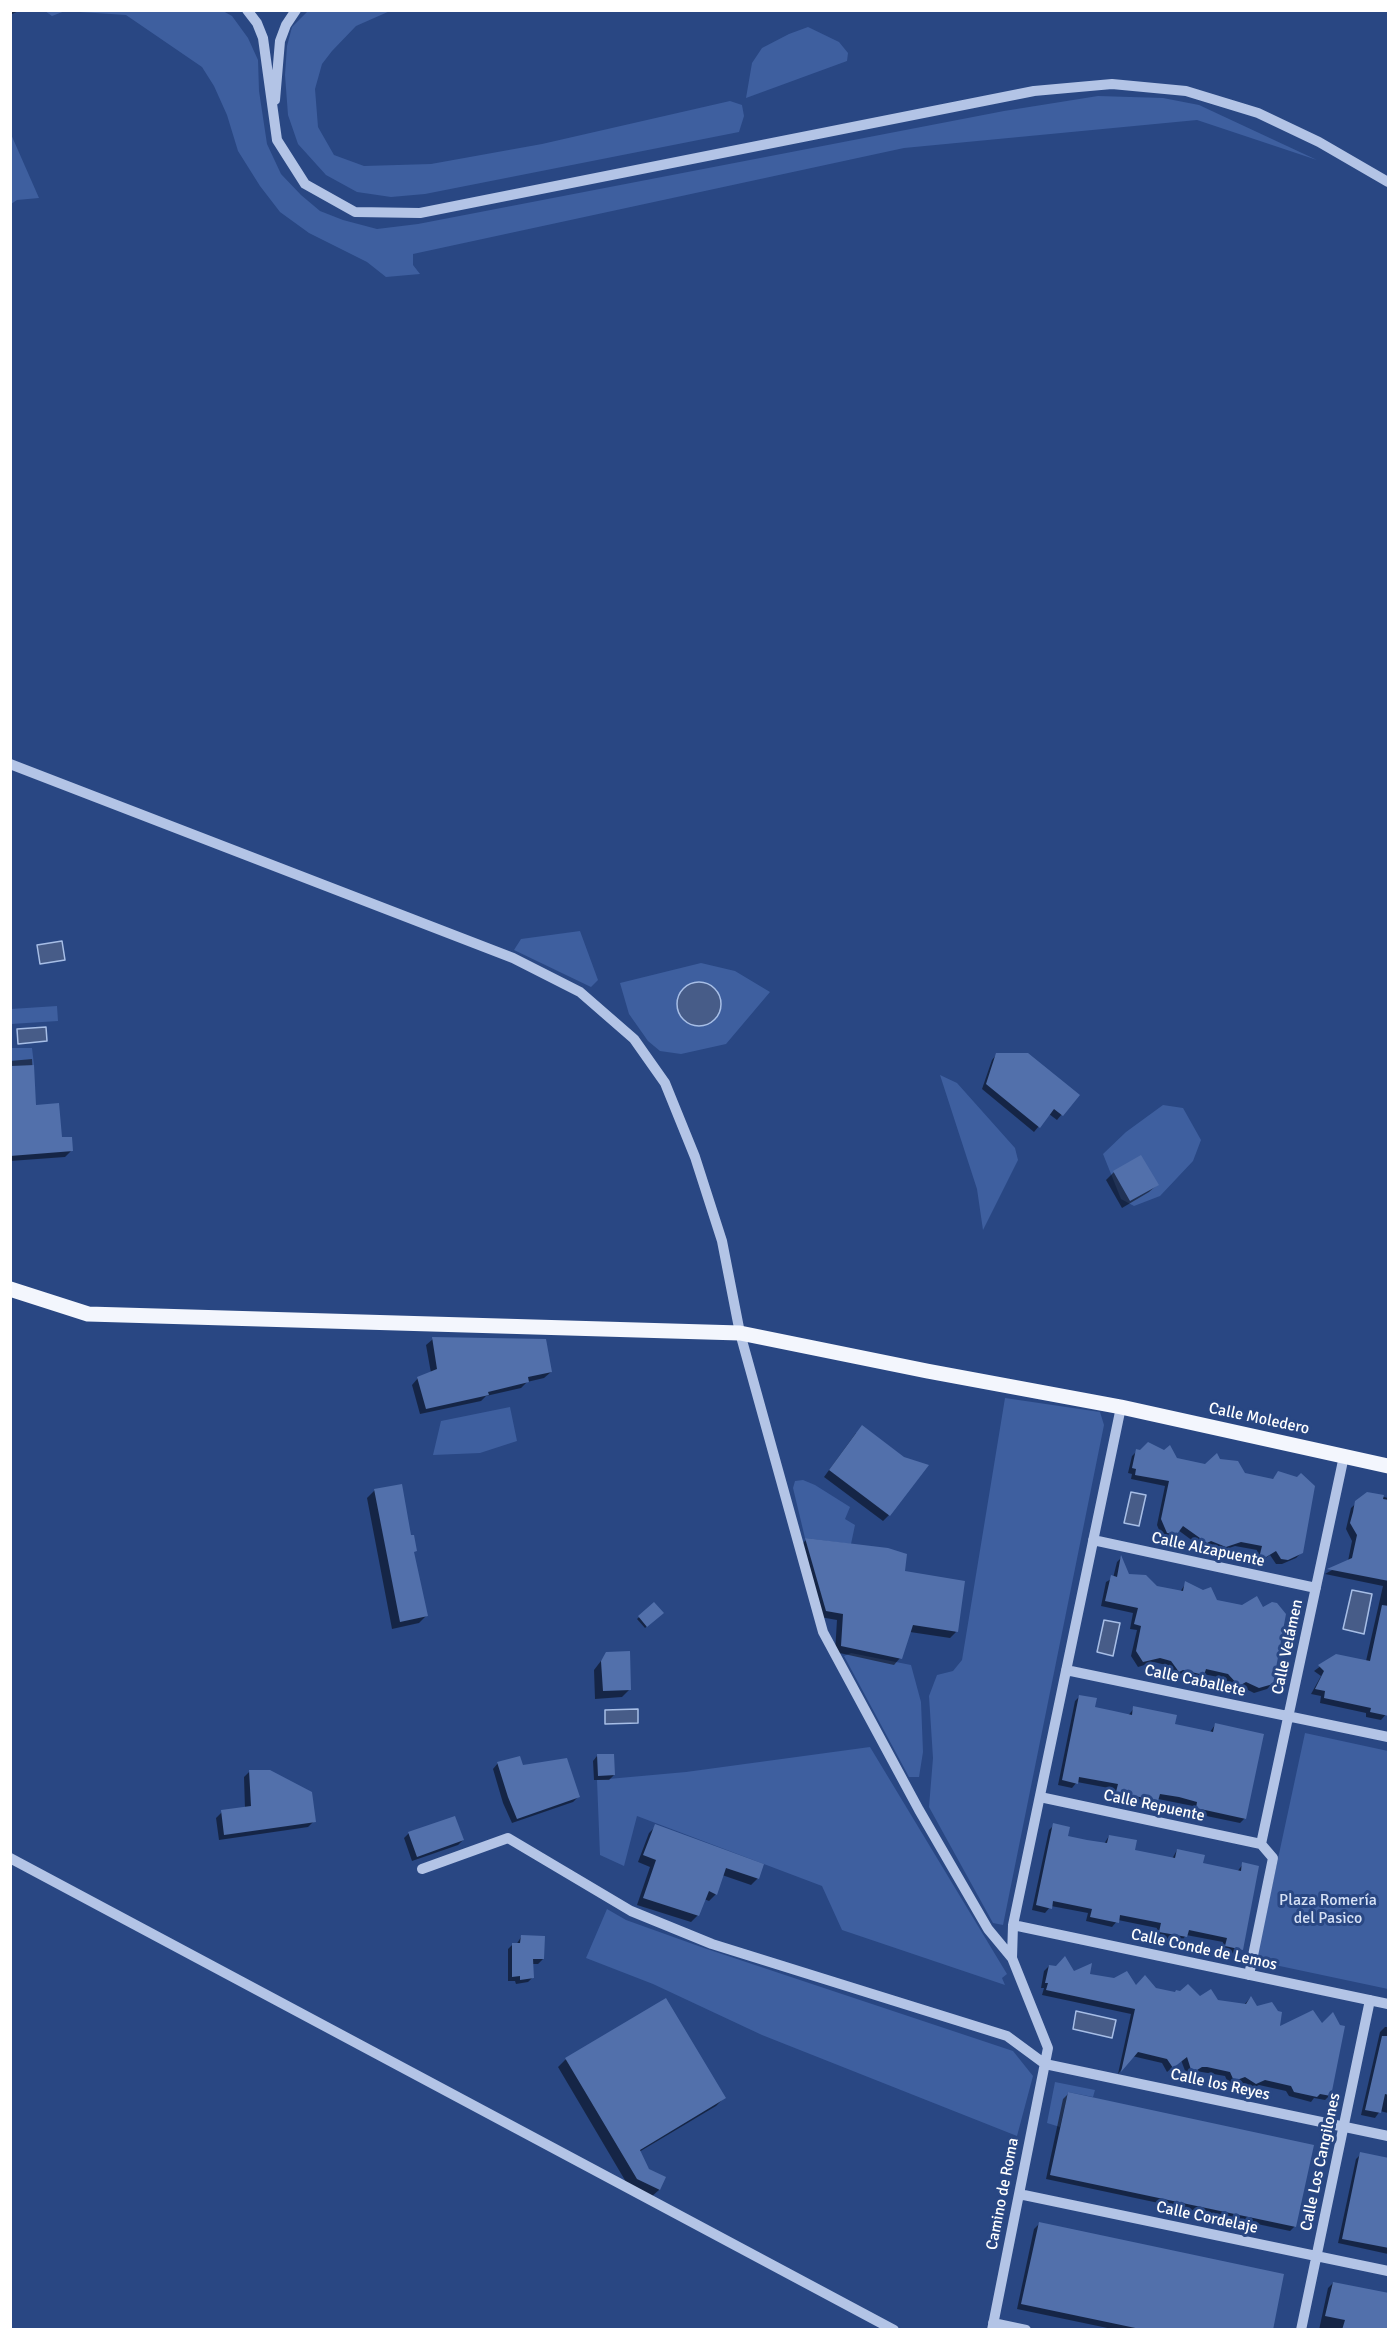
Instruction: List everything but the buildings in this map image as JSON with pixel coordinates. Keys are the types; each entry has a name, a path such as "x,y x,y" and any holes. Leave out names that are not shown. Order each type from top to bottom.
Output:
{"main road":[{"name":"Calle Moledero","path":"10,1289 88,1314 740,1333 1121,1407 1389,1466"}],"street":[{"path":"247,10 257,23 263,38 277,140 305,184 355,212 420,213 1034,91 1112,84 1186,91 1258,112 1319,142 1389,182"},
{"path":"273,124 280,41 286,25 296,10"},
{"path":"10,764 513,958 580,992 634,1039 665,1083 695,1157 722,1242 740,1333 824,1632 919,1810 987,1929 1012,1958"},
{"path":"1012,1958 1013,1925 1121,1407"},
{"name":"Calle Velámen","path":"1261,1844 1344,1456"},
{"name":"Calle Alzapuente","path":"1093,1540 1316,1588"},
{"name":"Calle Caballete","path":"1066,1670 1389,1737"},
{"name":"Calle Repuente","path":"1040,1797 1261,1844"},
{"path":"422,1869 508,1838 631,1911 712,1944 1007,2036 1045,2064"},
{"path":"1249,1975 1273,1858 1261,1844"},
{"path":"10,1858 894,2330"},
{"name":"Calle Conde de Lemos","path":"1013,1925 1389,2004"},
{"name":"Camino de Roma","path":"992,2326 1048,2048 1012,1958"},
{"name":"Calle Los Cangilones","path":"1301,2330 1370,2000"},
{"name":"Calle los Reyes","path":"1045,2064 1389,2136"},
{"name":"Calle Cordelaje","path":"1018,2194 1389,2271"},
{"path":"992,2326 1026,2330"}],"green space":[{"path":"45,11 65,11 52,16"},
{"path":"65,11 223,11 232,16 248,38 258,60 259,91 267,144 281,174 320,211 377,229 418,224 1004,111 1098,96 1163,98 1199,105 1317,160 1197,120 904,148 413,254 413,265 420,274 386,277 367,262 309,233 280,212 238,151 227,115 214,86 202,67 126,15"},
{"path":"308,11 390,11 356,26 322,64 315,89 318,127 334,155 364,166 431,164 542,144 730,101 742,105 744,116 739,132 425,194 391,197 357,192 326,175 298,144 288,115 285,75 287,46 292,27"},
{"path":"808,27 839,42 848,53 847,61 746,98 752,63 762,48"},
{"path":"10,132 39,198 17,200 11,204"},
{"path":"580,931 598,980 591,987 514,950 521,939"},
{"path":"701,963 735,971 770,992 726,1044 681,1054 660,1051 648,1041 629,1014 620,983"},
{"path":"57,1006 58,1021 11,1024 11,1009"},
{"path":"11,1024 12,1048 32,1048 34,1065 11,1066"},
{"path":"940,1075 957,1083 1015,1148 1018,1160 983,1230 977,1189"},
{"path":"1163,1105 1183,1108 1201,1140 1193,1161 1160,1196 1134,1206 1121,1199 1103,1154 1126,1132"},
{"path":"1005,1398 1100,1412 1104,1425 1003,1925 993,1923 929,1807 933,1758 929,1696 937,1675 953,1671 962,1660"},
{"path":"510,1407 517,1441 480,1453 433,1455 441,1421"},
{"path":"803,1480 850,1507 845,1519 855,1525 851,1544 805,1538 793,1488 795,1481"},
{"path":"851,1653 911,1665 921,1702 923,1752 919,1777 909,1777 844,1656"},
{"name":"Plaza Romería del Pasico","path":"1305,1733 1388,1751 1388,1989 1256,1961"},
{"path":"870,1747 1007,1974 1002,1978 1005,1985 842,1930 822,1886 637,1816 624,1866 600,1855 597,1780 686,1772"},
{"path":"607,1909 626,1920 704,1948 1013,2051 1033,2076 1017,2136 762,2035 653,1984 586,1958"},
{"path":"1055,2082 1095,2090 1093,2097 1068,2092 1060,2127 1047,2123"}],"shaded area":[{"path":"62,941 65,960 40,964 37,945"},
{"path":"699,982 715,988 721,1004 715,1020 699,1026 683,1020 677,1004 683,988"},
{"path":"46,1027 47,1041 18,1044 17,1029"},
{"path":"1131,1492 1146,1495 1139,1526 1124,1523"},
{"path":"1352,1590 1372,1594 1364,1634 1343,1629"},
{"path":"1104,1620 1120,1623 1113,1656 1097,1652"},
{"path":"638,1709 638,1723 605,1724 605,1710"},
{"path":"1076,2011 1116,2020 1112,2038 1073,2029"}]}
